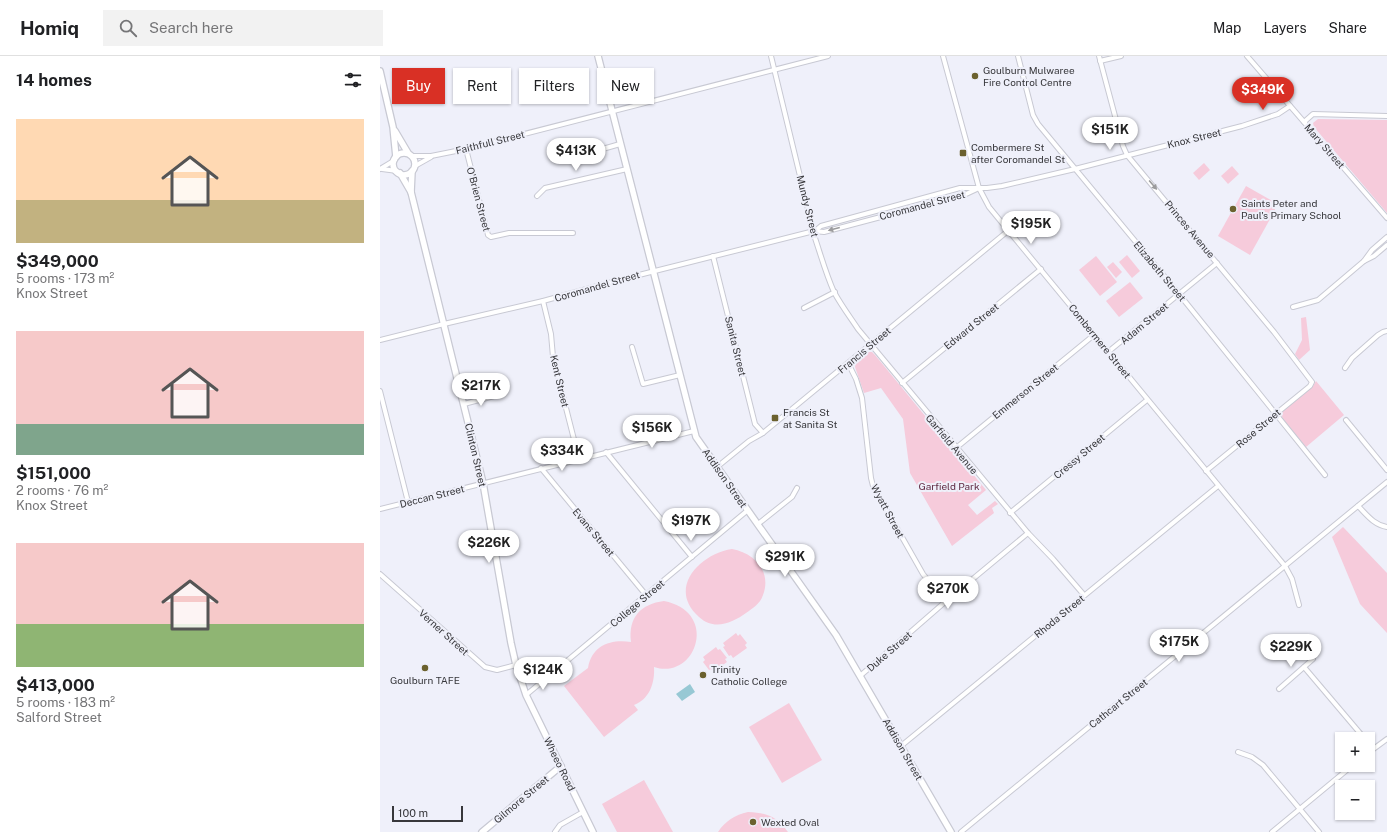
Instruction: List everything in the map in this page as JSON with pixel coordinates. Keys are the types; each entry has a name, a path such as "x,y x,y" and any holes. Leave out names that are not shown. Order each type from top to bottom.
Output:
{"street":[{"name":"Addison Street","path":"598,56 696,437 830,626 951,832"},
{"name":"Mundy Street","path":"771,56 814,231 824,265 835,292 846,312 871,344"},
{"name":"Faithfull Street","path":"410,155 431,156 466,149 828,56"},
{"name":"Combermere Street","path":"942,56 979,188 989,207 1285,566 1292,578 1299,604"},
{"name":"Elizabeth Street","path":"1018,56 1033,115 1038,124 1179,294 1325,475"},
{"name":"Princes Avenue","path":"1099,56 1123,146 1127,155 1217,262 1311,379 1312,382 1310,386"},
{"path":"1100,62 1121,56"},
{"name":"Mary Street","path":"1247,56 1387,218"},
{"path":"380,71 393,127 395,158 394,166 398,172"},
{"name":"Knox Street","path":"979,188 1002,186 1075,169 1242,126 1278,114 1290,106"},
{"path":"1304,122 1313,114 1387,116"},
{"path":"381,169 406,174 413,169 415,161 393,127"},
{"path":"568,159 620,144"},
{"name":"O'Brien Street","path":"466,149 488,235 491,237 509,233 573,233"},
{"path":"381,169 401,153 410,155"},
{"name":"Faithfull Street","path":"413,169 431,156"},
{"name":"Clinton Street","path":"411,192 413,169"},
{"path":"537,196 545,188 626,169"},
{"name":"Clinton Street","path":"398,172 411,192 464,404 483,483 511,643 516,665 526,695"},
{"name":"Coromandel Street","path":"814,231 821,226 960,188 979,188"},
{"name":"Coromandel Street","path":"380,340 544,302 653,271 814,231 824,232 964,195 979,188"},
{"path":"927,197 929,204"},
{"path":"890,207 892,214"},
{"path":"856,217 857,223"},
{"name":"Francis Street","path":"717,467 749,441 763,433 1009,230"},
{"path":"1293,307 1318,300 1364,261 1372,250 1387,237"},
{"path":"1364,261 1374,256 1387,245"},
{"name":"Sanita Street","path":"713,256 755,424 763,433"},
{"name":"Adam Street","path":"1108,352 1217,262"},
{"name":"Edward Street","path":"902,383 1041,269"},
{"path":"804,308 835,292"},
{"name":"Kent Street","path":"544,302 551,334 553,357 578,459"},
{"path":"1345,368 1352,358 1383,332 1387,331"},
{"name":"Emmerson Street","path":"956,448 1094,335"},
{"name":"Garfield Avenue","path":"871,344 1010,513 1084,595"},
{"path":"632,347 643,384 680,375"},
{"name":"Wyatt Street","path":"848,363 856,379 862,398 873,486 923,574 945,602"},
{"name":"Rose Street","path":"1206,471 1310,386"},
{"path":"380,391 408,502"},
{"path":"464,404 494,396"},
{"name":"Cressy Street","path":"1010,513 1147,400"},
{"path":"1346,420 1387,470"},
{"name":"Deccan Street","path":"380,509 694,431"},
{"path":"606,452 692,557"},
{"name":"Evans Street","path":"541,468 646,595"},
{"name":"Cathcart Street","path":"961,832 1387,482"},
{"name":"Rhoda Street","path":"901,746 1218,486"},
{"path":"758,524 792,497 798,488"},
{"path":"1358,506 1371,520 1377,524 1387,527"},
{"name":"College Street","path":"526,695 748,510"},
{"name":"Duke Street","path":"860,676 945,602 1028,533"},
{"name":"Verner Street","path":"380,574 481,665 489,669 497,670 516,665"},
{"path":"1279,689 1313,659"},
{"path":"1304,667 1359,732"},
{"name":"Wheeo Road","path":"526,695 593,832"},
{"path":"1375,748 1387,739"},
{"path":"1238,752 1252,757 1263,765 1319,832"},
{"name":"Gilmore Street","path":"482,832 561,766"},
{"path":"1272,832 1344,772"},
{"path":"555,832 560,825 583,812"}],"green space":[{"path":"1318,119 1387,120 1387,213 1314,127 1313,123"},
{"path":"1204,163 1210,170 1199,180 1193,173"},
{"path":"1232,166 1239,174 1228,184 1221,176"},
{"path":"1246,186 1274,202 1275,210 1250,255 1218,236"},
{"path":"1127,255 1140,271 1132,278 1119,262"},
{"path":"1096,256 1117,282 1100,296 1079,270"},
{"path":"1113,262 1122,272 1116,278 1107,267"},
{"path":"1130,282 1143,298 1119,317 1106,301"},
{"path":"1306,317 1310,350 1299,360 1295,354 1302,340 1301,318"},
{"name":"Garfield Park","path":"867,352 872,352 875,355 986,490 968,505 977,515 995,501 998,504 992,508 994,513 952,546 910,473 903,419 881,388 864,393 855,367 858,360"},
{"path":"1316,381 1344,415 1306,447 1283,419 1281,414 1282,411 1313,386"},
{"path":"1343,527 1387,573 1387,633 1360,604 1332,537"},
{"path":"732,549 747,554 759,564 765,578 763,595 756,606 735,620 717,625 711,624 699,617 690,606 686,595 687,584 691,574 708,558 720,552"},
{"path":"664,601 681,608 692,618 697,630 696,643 690,655 681,664 669,669 654,667 654,678 648,694 644,699 634,705 638,710 604,737 564,686 588,668 590,660 594,654 604,645 624,641 631,642 632,625 638,613 649,605"},
{"path":"736,633 738,636 740,634 747,643 745,645 747,648 733,658 731,655 729,656 723,647 725,646 723,643"},
{"path":"716,647 718,650 720,649 727,658 725,659 727,662 713,672 711,669 709,670 703,662 705,660 703,657"},
{"path":"789,703 822,760 782,783 749,727"},
{"path":"644,780 673,832 617,832 602,804"},
{"name":"Wexted Oval","path":"748,812 761,813 771,816 780,822 788,832 718,832 731,819"}],"water":[{"path":"690,684 695,692 682,701 676,694"}],"place":[{"name":"Goulburn Mulwaree Fire Control Centre","path":"975,76"},
{"name":"Combermere St after Coromandel St","path":"963,153"},
{"name":"Saints Peter and Paul's Primary School","path":"1233,209"},
{"name":"Francis St at Sanita St","path":"775,418"},
{"name":"Goulburn TAFE","path":"425,668"},
{"name":"Trinity Catholic College","path":"703,675"},
{"name":"Wexted Oval","path":"753,822"}]}
